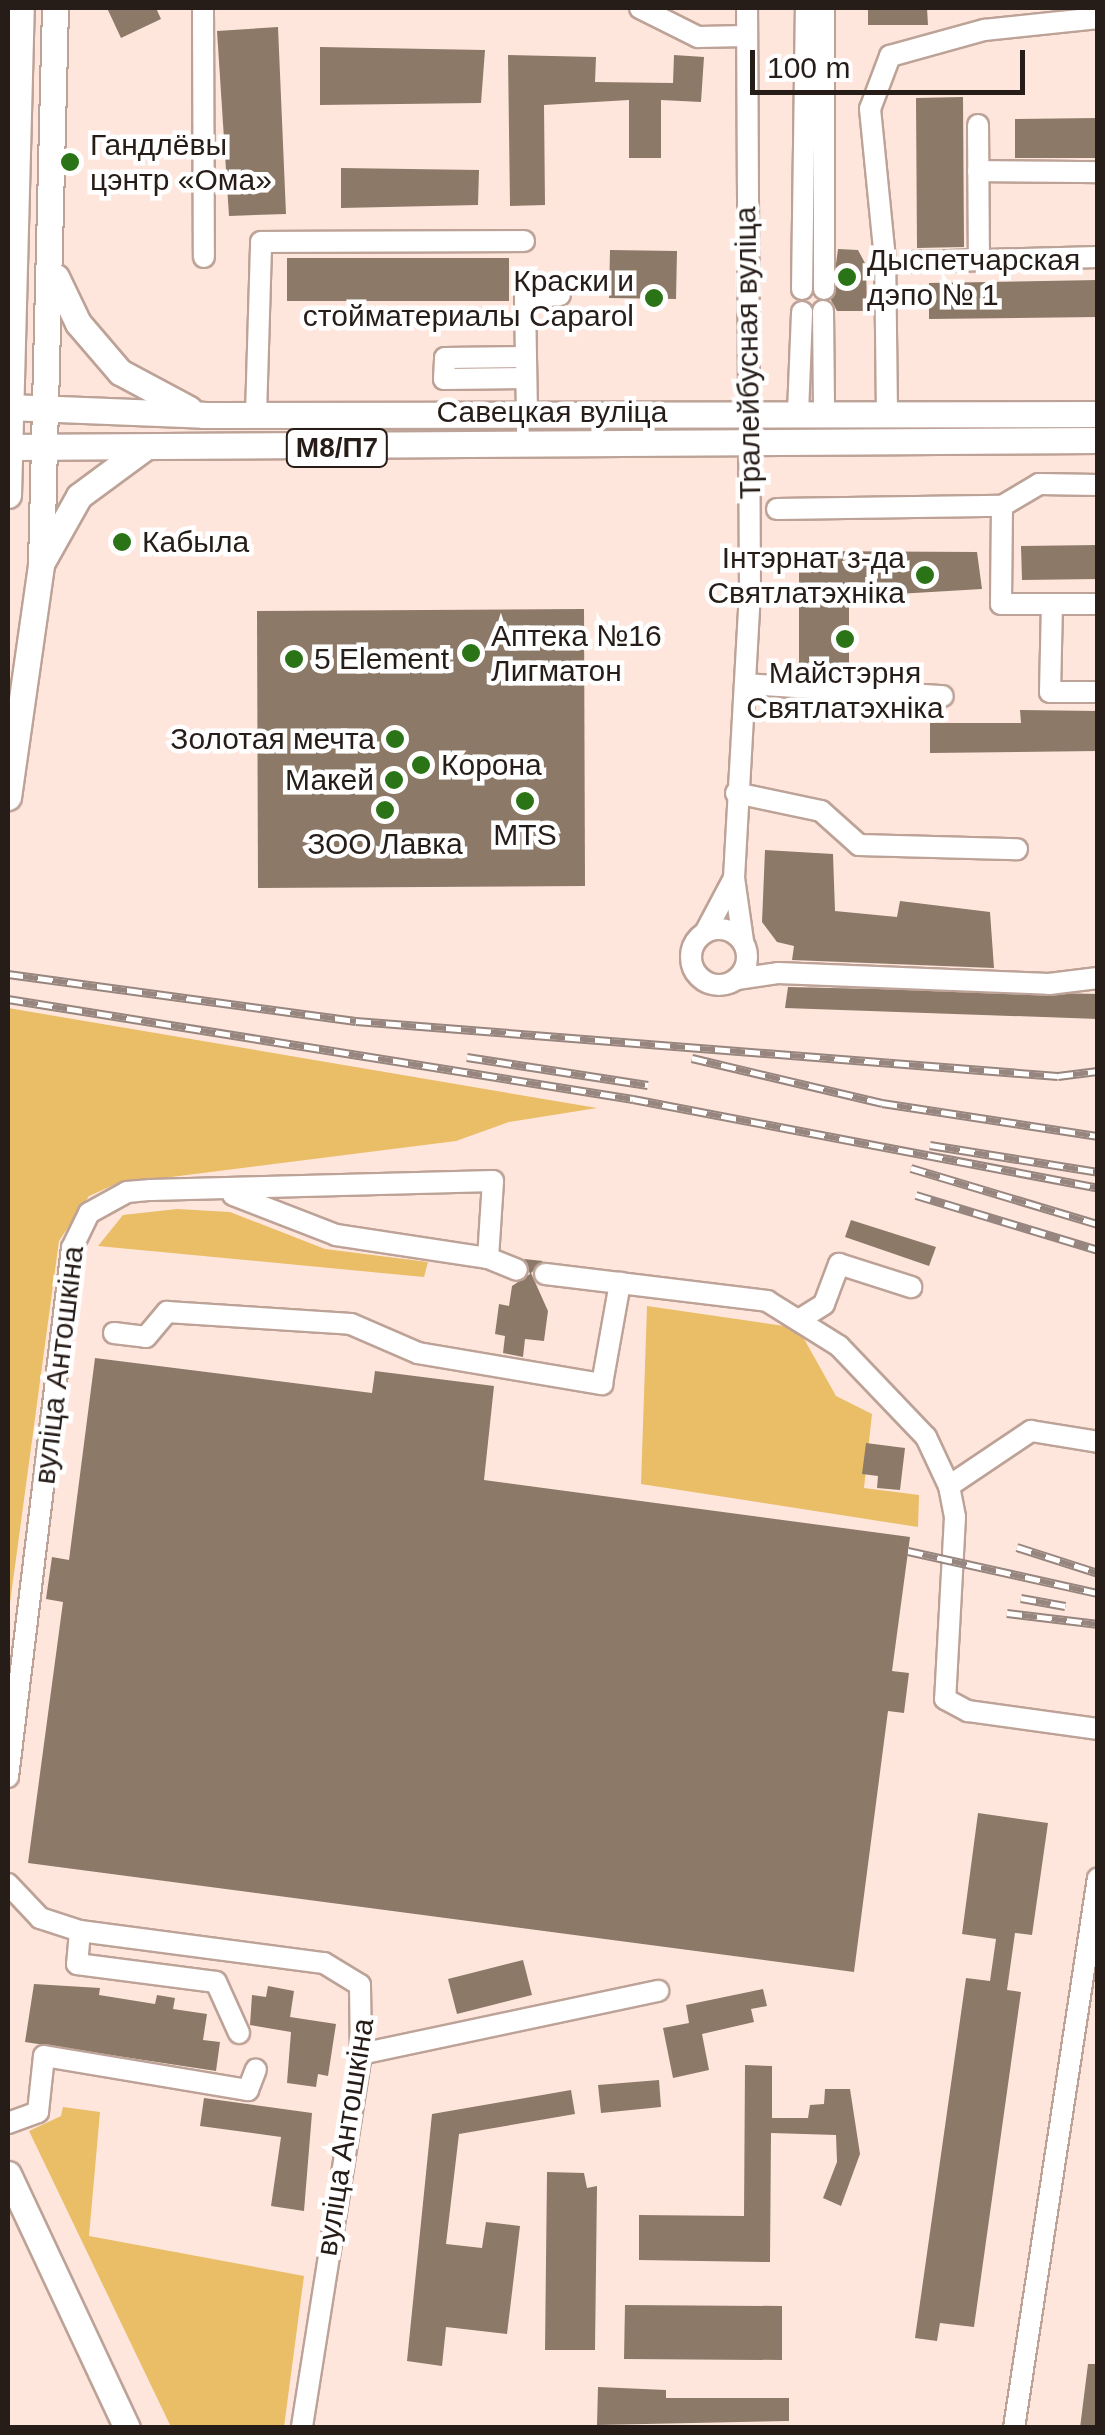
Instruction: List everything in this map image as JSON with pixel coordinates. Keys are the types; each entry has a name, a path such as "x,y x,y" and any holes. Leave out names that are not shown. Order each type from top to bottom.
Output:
{"main road":[{"path":"8,495 22,8"},
{"path":"8,797 41,564 52,269 56,8"},
{"path":"52,269 78,323 120,372 203,415"},
{"name":"Савецкая вуліца","path":"11,408 203,415 1098,414"},
{"name":"Савецкая вуліца","path":"9,447 1098,440"},
{"path":"41,564 79,496 144,448"},
{"path":"8,2174 126,2428"}],"street":[{"path":"202,8 204,257"},
{"path":"640,8 698,37 747,36"},
{"name":"Тралейбусная вуліца","path":"746,948 734,878 745,684 750,445 747,8"},
{"path":"802,289 806,8"},
{"path":"824,8 824,289"},
{"path":"887,413 885,259 870,110 890,56 984,30 1098,18"},
{"path":"978,125 979,260"},
{"path":"978,171 1098,172"},
{"path":"256,415 261,242 524,241"},
{"path":"911,262 1098,257"},
{"path":"527,412 525,298 560,295"},
{"path":"811,413 823,311"},
{"path":"802,312 811,413"},
{"path":"777,509 1002,506 1039,484 1098,485"},
{"path":"1002,506 1000,604 1098,604"},
{"path":"1052,604 1050,692 1098,692"},
{"path":"745,684 943,696"},
{"path":"736,793 822,811 858,845 1017,849"},
{"name":"Тралейбусная вуліца","path":"706,931 734,878"},
{"path":"778,973 746,948 733,932 706,931 690,952 699,978 720,986 737,979 778,973 1049,984 1098,978"},
{"path":"737,979 746,948"},
{"name":"вуліца Антошкіна","path":"8,1777 77,1226 127,1192 492,1181 488,1258"},
{"path":"222,1190 336,1236 488,1258 517,1270"},
{"path":"802,1318 824,1304 839,1264 911,1287"},
{"path":"545,1274 736,1294 802,1318 926,1437 949,1486 955,1517 945,1699 968,1711 1098,1729"},
{"path":"114,1333 146,1337 167,1312 351,1324 418,1353 602,1384 620,1283"},
{"path":"949,1486 1031,1431 1098,1442"},
{"path":"1014,2428 1098,1878"},
{"name":"вуліца Антошкіна","path":"8,1884 40,1918 80,1931 341,1968 360,1985 366,2006 362,2054 302,2428"},
{"path":"80,1931 77,1964 216,1982 238,2033"},
{"path":"362,2054 658,1991"},
{"path":"8,2123 38,2112 44,2056 248,2090 256,2069"}],"shaded area":[{"path":"8,1008 597,1108 509,1122 456,1141 116,1184 89,1196 59,1241 8,1618"},
{"path":"177,1209 230,1212 325,1249 428,1262 424,1277 98,1246 123,1215"},
{"path":"647,1306 798,1328 836,1396 872,1414 864,1488 919,1495 918,1527 641,1484"},
{"path":"63,2107 100,2112 89,2236 304,2276 284,2427 171,2427 29,2131 61,2116"}],"building":[{"path":"107,8 156,8 161,19 121,38"},
{"path":"868,8 927,8 928,25 868,25"},
{"path":"278,27 286,214 229,216 217,31"},
{"path":"320,47 485,50 481,103 320,105"},
{"path":"508,55 596,57 595,82 673,83 674,55 704,57 701,102 661,100 661,158 629,158 629,100 544,105 545,205 510,206"},
{"path":"963,97 964,247 917,248 916,98"},
{"path":"1098,118 1098,158 1015,158 1015,119"},
{"path":"341,168 479,170 478,205 341,208"},
{"path":"838,249 858,250 866,265 867,311 837,311 831,300"},
{"path":"610,250 677,251 676,299 609,298"},
{"path":"287,258 509,258 509,301 287,301"},
{"path":"1098,280 1098,317 929,319 929,283"},
{"path":"1098,545 1098,579 1022,580 1021,546"},
{"path":"799,551 977,552 982,589 880,595 880,583 849,583 849,667 799,667"},
{"name":"Корона","path":"584,609 585,886 258,888 257,611"},
{"path":"1020,710 1098,711 1098,751 930,753 930,723 1021,723"},
{"path":"765,850 833,854 835,911 897,917 900,901 990,912 994,968 792,960 794,946 777,942 762,922"},
{"path":"788,987 1098,994 1098,1019 785,1008"},
{"path":"851,1220 936,1247 929,1266 845,1237"},
{"path":"524,1259 543,1261 531,1273 548,1311 544,1341 525,1339 523,1357 503,1353 505,1336 495,1334 499,1304 509,1306 512,1286 530,1274"},
{"path":"95,1358 372,1393 375,1371 494,1386 484,1480 910,1537 892,1671 909,1673 904,1713 888,1711 854,1972 28,1863 63,1602 46,1599 52,1557 69,1560"},
{"path":"866,1443 905,1448 900,1490 877,1488 878,1476 862,1474"},
{"path":"978,1813 1048,1823 1032,1935 1015,1933 1007,1990 1021,1992 974,2327 940,2323 937,2341 915,2338 966,1978 990,1981 996,1939 962,1934"},
{"path":"523,1960 532,1995 457,2014 448,1979"},
{"path":"34,1984 100,1988 99,1995 155,2004 157,1995 175,1998 173,2009 207,2014 203,2040 220,2042 216,2071 25,2042"},
{"path":"268,1986 294,1991 290,2017 336,2024 328,2076 318,2074 316,2087 287,2083 291,2032 250,2025 252,1995 266,1997"},
{"path":"763,1989 767,2006 751,2009 754,2022 702,2034 709,2070 673,2078 663,2028 689,2023 686,2005"},
{"path":"745,2065 772,2066 772,2118 808,2118 810,2105 824,2104 825,2089 850,2089 860,2154 841,2206 823,2198 837,2162 836,2135 771,2133 770,2262 639,2260 639,2215 744,2216"},
{"path":"659,2080 661,2107 601,2113 598,2085"},
{"path":"571,2090 575,2114 459,2134 446,2244 482,2248 486,2222 520,2226 507,2334 446,2327 442,2366 407,2361 432,2114"},
{"path":"204,2098 312,2113 304,2211 271,2206 281,2137 200,2126"},
{"path":"547,2172 584,2173 587,2188 597,2186 595,2350 545,2350"},
{"path":"625,2305 782,2306 782,2360 624,2359"},
{"path":"1088,2364 1098,2364 1098,2428 1080,2428"},
{"path":"598,2387 666,2390 666,2398 789,2398 789,2421 597,2425"}],"railway":[{"path":"8,974 356,1021 1058,1076 1098,1071"},
{"path":"8,999 633,1099 1098,1188"},
{"path":"467,1057 648,1085"},
{"path":"692,1058 882,1103 1098,1136"},
{"path":"930,1145 1098,1172"},
{"path":"911,1168 1098,1224"},
{"path":"916,1195 1098,1250"},
{"path":"1017,1547 1098,1573"},
{"path":"908,1551 1098,1593"},
{"path":"1021,1598 1065,1606"},
{"path":"1007,1613 1098,1624"}],"place":[{"name":"Гандлёвы цэнтр «Ома»","path":"70,162"},
{"name":"Дыспетчарская дэпо № 1","path":"847,277"},
{"name":"Краски и стойматериалы Сaparol","path":"654,298"},
{"name":"Кабыла","path":"122,542"},
{"name":"Інтэрнат з-да Святлатэхніка","path":"925,575"},
{"name":"Майстэрня Святлатэхніка","path":"845,639"},
{"name":"Аптека №16 Лигматон","path":"471,653"},
{"name":"5 Element","path":"294,659"},
{"name":"Золотая мечта","path":"395,739"},
{"name":"Корона","path":"421,765"},
{"name":"Макей","path":"394,780"},
{"name":"MTS","path":"525,801"},
{"name":"ЗОО Лавка","path":"385,810"}]}
